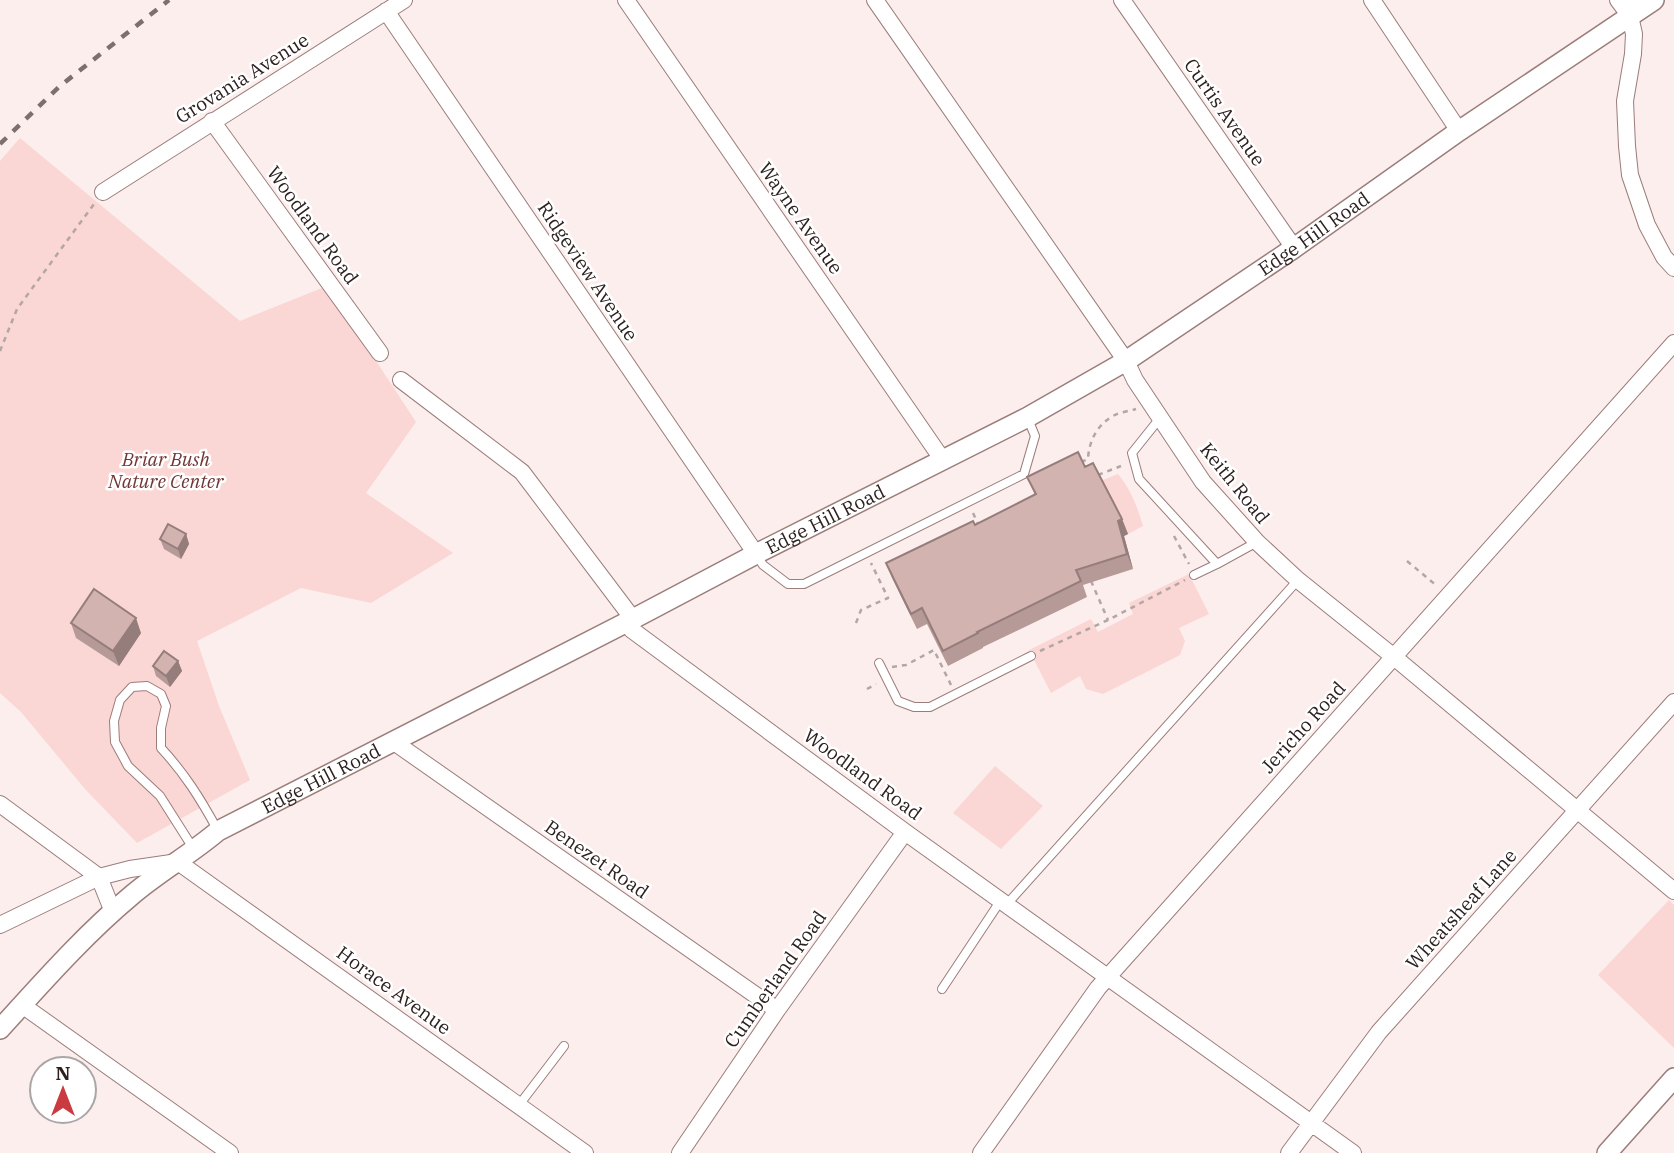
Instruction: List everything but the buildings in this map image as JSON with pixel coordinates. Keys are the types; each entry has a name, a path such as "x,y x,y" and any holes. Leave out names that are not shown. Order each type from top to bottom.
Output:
{"street":[{"name":"Grovania Avenue","path":"103,192 404,0"},
{"name":"Wayne Avenue","path":"626,0 942,459"},
{"name":"Keith Road","path":"875,0 1126,361 1135,380 1203,482 1257,542 1298,580 1674,891"},
{"name":"Curtis Avenue","path":"1122,0 1294,248"},
{"path":"1372,0 1459,131"},
{"path":"1618,0 1632,8 1634,34 1625,101 1630,175 1647,225 1664,257 1674,268"},
{"name":"Edge Hill Road","path":"0,1029 113,912 218,831 1028,417 1126,361 1294,248 1632,8 1654,0"},
{"name":"Ridgeview Avenue","path":"386,11 756,554"},
{"name":"Woodland Road","path":"212,121 380,353"},
{"name":"Jericho Road","path":"981,1153 1098,988 1674,343"},
{"name":"Woodland Road","path":"401,380 522,472 633,619 632,630 905,832 1353,1153"},
{"name":"Wheatsheaf Lane","path":"1289,1153 1379,1032 1674,702"},
{"name":"Benezet Road","path":"394,741 777,1010"},
{"path":"0,804 99,877 113,912"},
{"name":"Cumberland Road","path":"680,1153 777,1010 905,832"},
{"path":"0,925 99,877 178,862"},
{"name":"Horace Avenue","path":"178,862 585,1153"},
{"path":"22,1005 230,1153"},
{"path":"1607,1153 1674,1078"}],"lane":[{"path":"756,554 763,565 788,584 804,584 1024,474 1035,436 1028,417"},
{"path":"1160,418 1132,453 1139,479 1217,564"},
{"path":"1194,575 1257,542"},
{"path":"942,989 1004,902 1298,580"},
{"path":"878,663 898,701 914,707 930,707 1031,656"},
{"path":"195,850 160,796 128,766 115,742 114,720 120,701 132,687 147,686 161,694 166,706 161,728 161,748 198,794 218,831"},
{"path":"519,1105 564,1046"}],"path":[{"path":"0,351 17,309 103,192"},
{"path":"1091,468 1088,447 1096,431 1114,416 1139,408"},
{"path":"1075,465 1088,459"},
{"path":"1094,478 1121,466"},
{"path":"973,513 979,525"},
{"path":"1031,656 1194,575 1173,533"},
{"path":"1408,561 1438,587"},
{"path":"856,623 861,610 888,597 871,563"},
{"path":"1087,571 1108,620"},
{"path":"891,668 906,665 934,650 956,694"},
{"path":"867,689 879,682"}],"green space":[{"name":"Briar Bush Nature Center","path":"20,138 240,321 327,286 416,422 366,493 453,553 371,603 301,588 197,641 219,706 250,780 137,843 85,789 21,712 0,693 0,161"},
{"path":"1118,474 1127,486 1143,526 1128,534 1100,481"},
{"path":"1189,574 1209,614 1179,628 1185,641 1180,655 1103,694 1086,689 1080,676 1051,693 1029,650 1091,619 1098,632 1133,614 1129,603"},
{"path":"995,766 1043,806 1001,849 953,813"},
{"path":"1669,900 1674,905 1674,1048 1598,975"}],"railway":[{"path":"0,144 60,86 169,0"}]}
